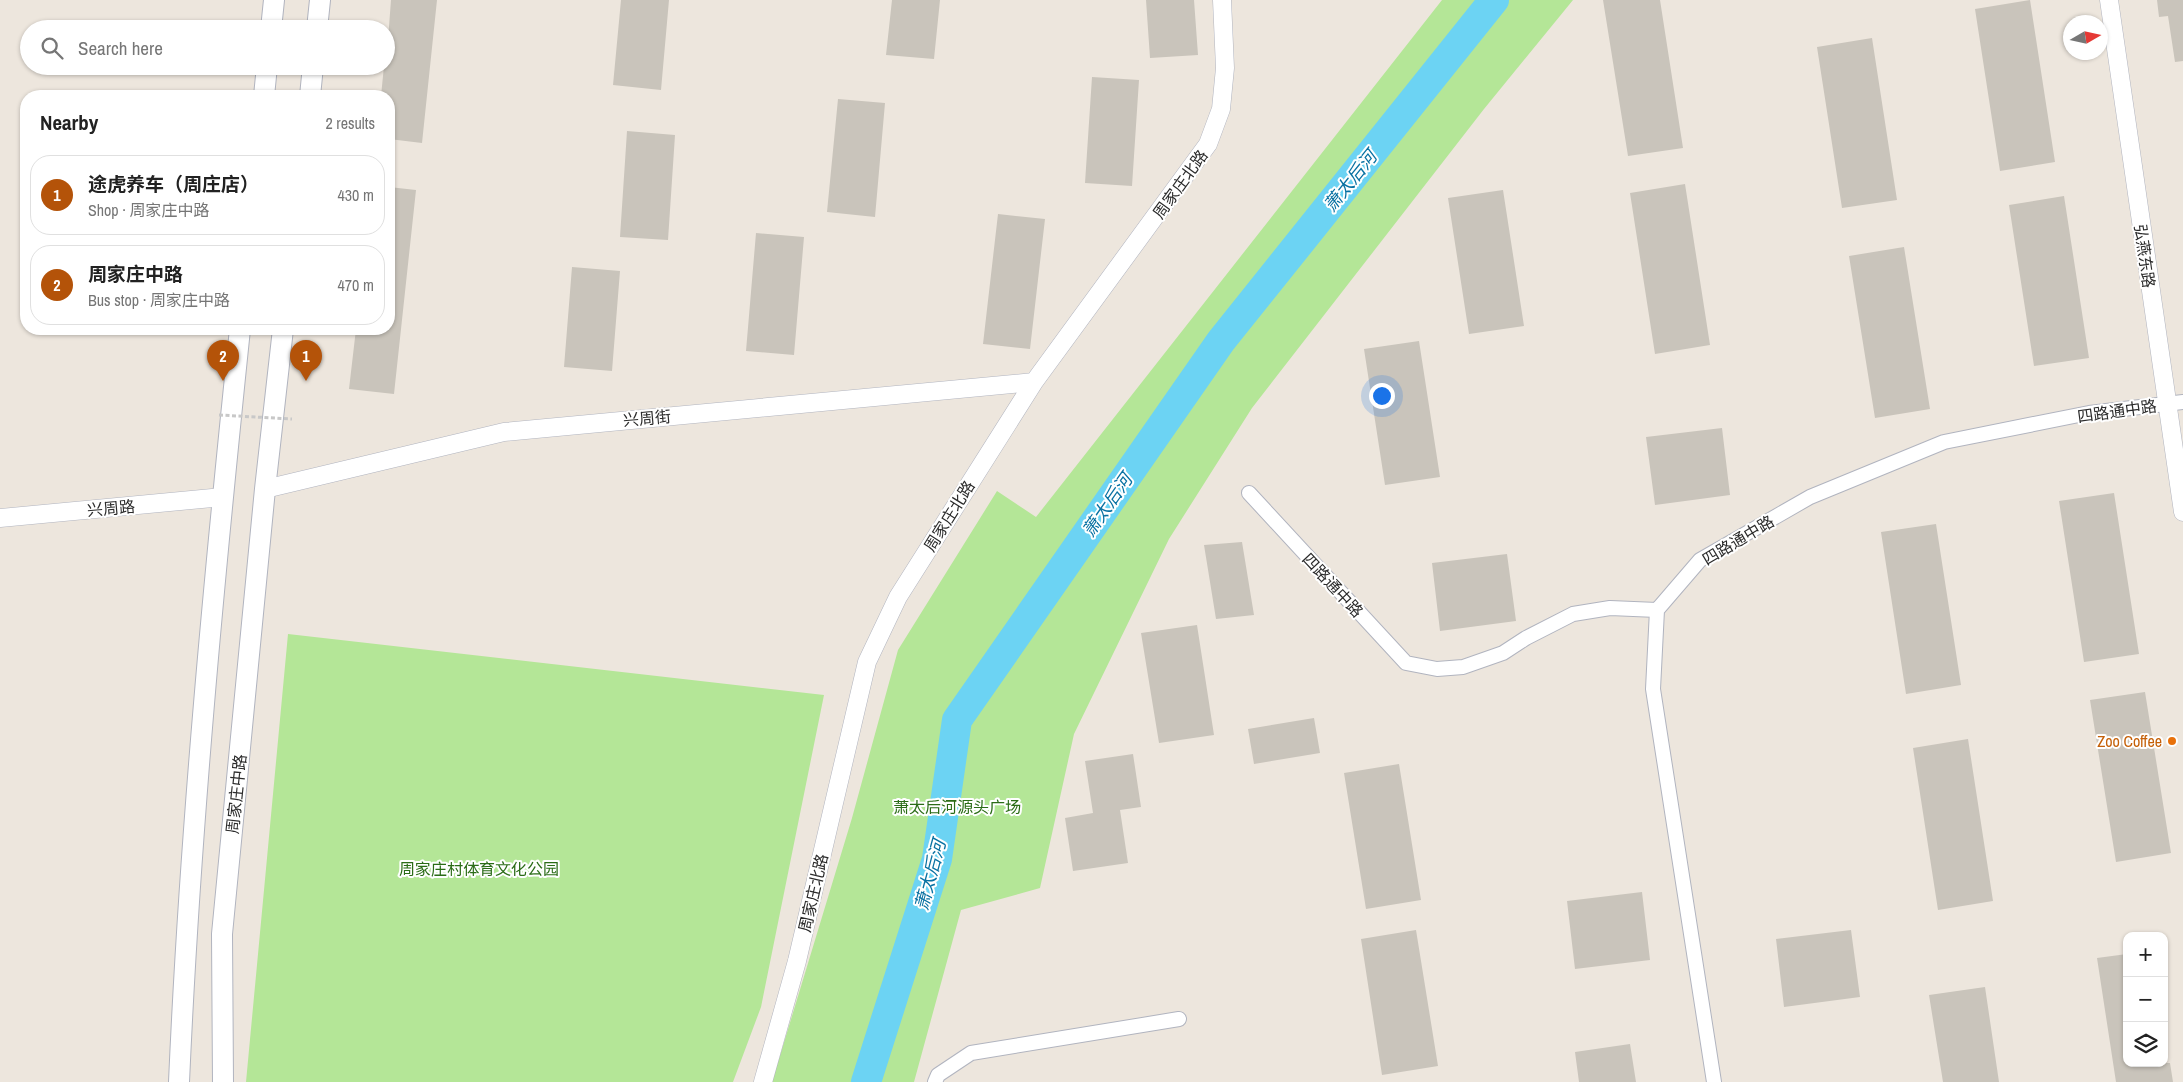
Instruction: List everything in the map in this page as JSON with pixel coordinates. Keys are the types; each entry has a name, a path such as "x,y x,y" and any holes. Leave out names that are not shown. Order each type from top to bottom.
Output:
{"main road":[{"path":"272,20 274,0"},
{"path":"318,20 320,0"},
{"path":"265,90 266,75"},
{"path":"311,90 312,75"},
{"path":"179,1082 189,912 222,497 239,335"},
{"name":"周家庄中路","path":"223,1082 222,934 265,488 282,335"}],"street":[{"name":"周家庄北路","path":"763,1082 798,962 867,662 898,597 1034,382 1208,144 1221,109 1224,76 1222,0"},
{"name":"弘燕东路","path":"2109,0 2175,403 2183,512"},
{"name":"兴周街","path":"265,488 504,432 1034,382"},
{"name":"四路通中路","path":"1249,493 1406,664 1437,669 1463,667 1503,653 1526,638 1573,614 1610,608 1657,610 1700,560 1810,497 1944,442 2089,413 2175,403"},
{"name":"兴周路","path":"0,518 222,497"},
{"path":"1657,610 1653,689 1714,1082"},
{"path":"935,1082 938,1075 971,1054 1180,1019"}],"path":[{"path":"219,415 292,419"}],"green space":[{"name":"萧太后河源头广场","path":"1442,0 1573,0 1484,109 1252,408 1169,539 1074,734 1040,888 961,910 914,1082 772,1082 852,818 898,650 997,491 1036,517"},
{"name":"周家庄村体育文化公园","path":"288,634 824,695 761,1007 733,1082 246,1082"}],"building":[{"path":"391,0 437,0 422,143 395,140 395,90 382,90 383,75 395,75 395,20 389,20"},
{"path":"621,0 669,0 661,90 613,85"},
{"path":"892,0 940,0 934,59 886,55"},
{"path":"1146,0 1194,0 1198,55 1150,58"},
{"path":"1603,0 1660,0 1683,148 1628,156"},
{"path":"2030,0 2055,162 2000,171 1975,9"},
{"path":"2157,0 2183,0 2183,61 2175,62 2168,16 2159,17"},
{"path":"1872,38 1897,200 1842,208 1817,47"},
{"path":"1092,77 1139,80 1132,186 1085,183"},
{"path":"838,99 885,103 875,217 827,212"},
{"path":"627,131 675,135 668,240 620,237"},
{"path":"1685,184 1710,345 1655,354 1630,193"},
{"path":"395,188 416,190 394,394 349,389 355,335 395,335"},
{"path":"1503,190 1524,326 1469,334 1448,198"},
{"path":"2064,196 2089,358 2034,366 2009,205"},
{"path":"998,214 1045,219 1030,349 983,344"},
{"path":"756,233 804,237 794,355 746,351"},
{"path":"1904,247 1930,409 1875,418 1849,256"},
{"path":"572,267 620,271 612,371 564,367"},
{"path":"1419,341 1440,477 1385,485 1364,349"},
{"path":"1722,428 1730,495 1655,505 1646,437"},
{"path":"2114,493 2139,654 2084,662 2059,501"},
{"path":"1936,524 1961,685 1906,694 1881,532"},
{"path":"1242,542 1254,615 1216,619 1204,545"},
{"path":"1507,554 1516,621 1440,631 1432,563"},
{"path":"1197,625 1214,735 1159,743 1141,633"},
{"path":"2145,692 2171,853 2116,862 2090,700"},
{"path":"1314,718 1320,753 1254,764 1248,729"},
{"path":"1968,739 1993,901 1938,910 1913,748"},
{"path":"1133,754 1141,807 1120,810 1128,863 1073,871 1065,818 1093,813 1085,761"},
{"path":"1399,764 1421,900 1366,909 1344,773"},
{"path":"1642,892 1650,960 1575,969 1567,901"},
{"path":"1416,930 1438,1066 1382,1075 1361,939"},
{"path":"1851,930 1860,997 1784,1007 1776,939"},
{"path":"2123,955 2123,1067 2168,1067 2168,1063 2170,1063 2173,1082 2116,1082 2097,958"},
{"path":"1985,987 1999,1082 1943,1082 1929,995"},
{"path":"1630,1044 1636,1082 1579,1082 1575,1052"}],"waterway":[{"name":"萧太后河","path":"866,1082 937,859 957,720 1221,341 1494,0"}],"place":[{"name":"周家庄中路","path":"223,381"},
{"name":"途虎养车（周庄店）","path":"306,381"},
{"name":"Zoo Coffee","path":"2172,741"}]}
